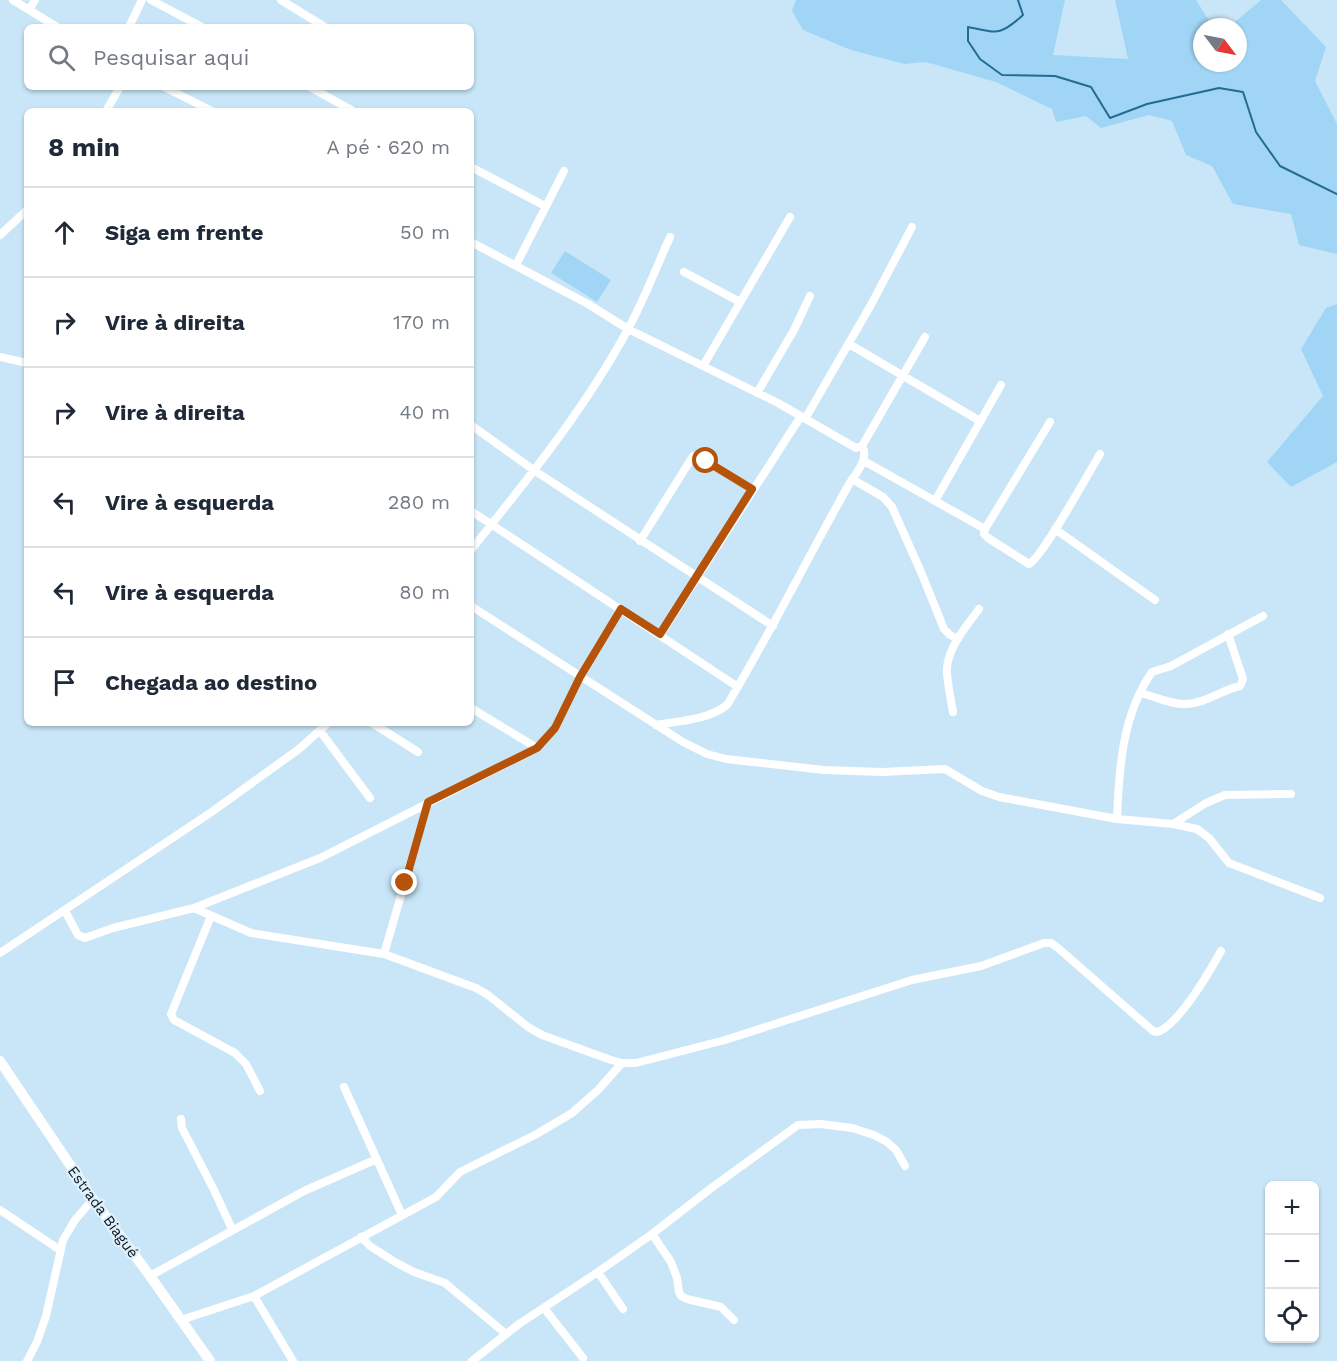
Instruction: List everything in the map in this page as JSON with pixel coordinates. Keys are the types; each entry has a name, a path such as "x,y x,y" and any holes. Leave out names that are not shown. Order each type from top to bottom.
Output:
{"main road":[{"name":"Estrada Biagué","path":"0,1061 93,1199 210,1361"}],"street":[{"path":"13,0 52,24"},
{"path":"29,10 35,0"},
{"path":"130,24 142,0"},
{"path":"150,0 196,24"},
{"path":"281,0 320,24"},
{"path":"108,108 118,90"},
{"path":"170,90 206,108"},
{"path":"315,90 348,108"},
{"path":"474,169 545,206"},
{"path":"516,265 564,171"},
{"path":"1,233 24,213"},
{"path":"702,366 790,217"},
{"path":"660,634 752,489 803,417 849,344 912,227"},
{"path":"474,546 535,471 578,410 628,329 670,237"},
{"path":"474,244 588,304 628,329 803,417 856,448 862,446 925,337"},
{"path":"684,272 740,302"},
{"path":"757,393 794,330 810,296"},
{"path":"849,344 980,421"},
{"path":"0,357 24,362"},
{"path":"935,501 1001,384"},
{"path":"1050,422 985,529 984,534 988,538 1029,564 1035,561 1100,454"},
{"path":"474,427 640,541 773,626"},
{"path":"656,725 717,712 727,705 864,461 865,452 862,446"},
{"path":"640,541 693,456 706,461 752,489"},
{"path":"864,461 985,529"},
{"path":"852,479 883,497 892,507 944,629 958,639"},
{"path":"474,513 738,687"},
{"path":"1055,529 1155,600"},
{"path":"474,608 693,748 726,759 834,771 882,772 945,769 991,794 1117,819 1173,824 1202,832 1229,863 1320,898"},
{"path":"65,911 78,934 86,938 113,928 194,908 320,858 537,748 555,728 580,677 621,609"},
{"path":"953,712 947,672 949,658 958,639 978,609"},
{"path":"1117,819 1118,784 1126,728 1154,670 1171,666 1263,616"},
{"path":"1141,693 1186,704 1198,702 1243,684 1228,634"},
{"path":"474,710 537,748"},
{"path":"0,953 213,811 279,764 323,726 370,798"},
{"path":"377,726 418,752"},
{"path":"1173,824 1206,803 1225,795 1291,794"},
{"path":"384,954 428,802"},
{"path":"194,908 242,930 264,936 384,954 476,988 542,1035 622,1063 654,1059 725,1040 912,980 981,966 1044,943 1051,943 1058,948 1153,1031 1157,1032 1166,1029 1191,999 1209,974 1221,951"},
{"path":"211,916 171,1014 174,1020 230,1050 242,1059 260,1091"},
{"path":"181,1320 254,1296 436,1197 460,1172 536,1135 572,1113 598,1090 622,1063"},
{"path":"344,1087 402,1215"},
{"path":"181,1119 182,1128 232,1229"},
{"path":"472,1361 506,1334 652,1234 798,1125 821,1124 852,1128 873,1135 896,1150 905,1166"},
{"path":"150,1276 304,1191 377,1159"},
{"path":"27,1361 38,1342 46,1316 63,1240 75,1220 93,1199"},
{"path":"0,1210 60,1250"},
{"path":"652,1234 671,1262 681,1296 721,1307 734,1320"},
{"path":"361,1237 370,1246 395,1262 414,1272 445,1282 506,1334"},
{"path":"598,1272 623,1309"},
{"path":"254,1296 293,1361"},
{"path":"544,1308 583,1358"}],"shaded area":[{"path":"796,0 1065,0 1053,55 1128,59 1115,0 1196,0 1207,18 1193,18 1193,72 1247,72 1247,18 1240,18 1261,0 1281,0 1326,47 1315,81 1337,124 1337,254 1299,245 1291,214 1233,204 1212,166 1186,155 1172,121 1149,115 1101,128 1086,116 1056,122 1052,109 996,82 926,62 905,64 851,50 803,30 792,11"},
{"path":"565,251 611,280 597,302 551,273"},
{"path":"1337,304 1337,462 1291,487 1267,462 1323,396 1301,349 1326,308"}],"waterway":[{"path":"1018,0 1023,15 1009,27 998,31 968,27 968,41 980,59 1002,75 1055,76 1091,87 1110,118 1147,104 1219,88 1243,92 1256,132 1280,166 1337,194"}],"route":[{"path":"405,883 428,802 537,748 547,738 565,711 580,677 621,609 660,634 752,489 706,461"}]}
